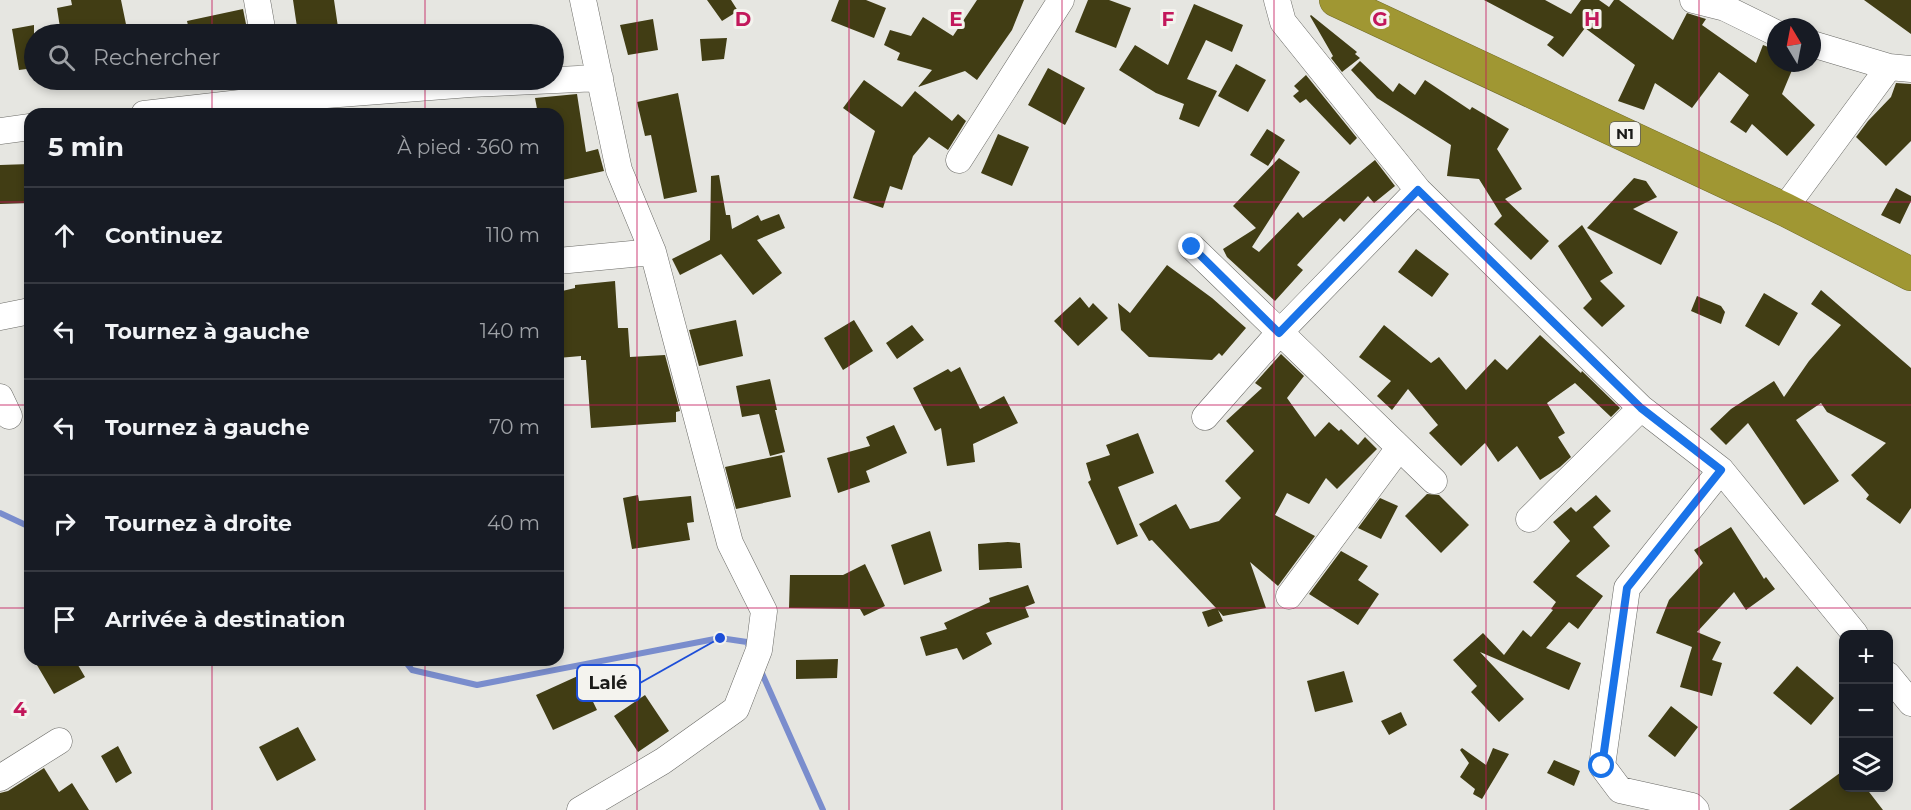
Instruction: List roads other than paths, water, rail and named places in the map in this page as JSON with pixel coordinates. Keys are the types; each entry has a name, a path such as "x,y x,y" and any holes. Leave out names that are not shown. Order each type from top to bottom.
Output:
{"highway":[{"name":"N1","path":"1336,0 1784,209 1911,274"}],"street":[{"path":"256,0 261,24"},
{"path":"580,810 663,761 736,709 755,660 764,611 730,543 653,252 619,170 584,0"},
{"path":"959,160 1061,0"},
{"path":"1277,0 1283,22 1418,190 1641,408 1721,470 1852,630"},
{"path":"1693,0 1725,8 1767,29"},
{"path":"1784,209 1900,68 1821,46"},
{"path":"564,80 600,78"},
{"path":"190,108 274,97 380,90"},
{"path":"0,131 24,128"},
{"path":"1205,417 1279,333 1418,190"},
{"path":"1192,247 1434,481"},
{"path":"564,260 653,252"},
{"path":"0,317 24,312"},
{"path":"1530,519 1641,408"},
{"path":"1289,596 1399,448"},
{"path":"1696,810 1692,806 1614,800 1602,766 1627,588 1721,470"},
{"path":"1893,681 1911,703"},
{"path":"0,778 59,741"}],"waterway":[{"path":"0,513 24,524"},
{"path":"409,666 412,670 477,685 720,638 747,642 750,649"},
{"path":"760,669 823,810"}],"place":[{"name":"Lalé","path":"720,638"}]}
